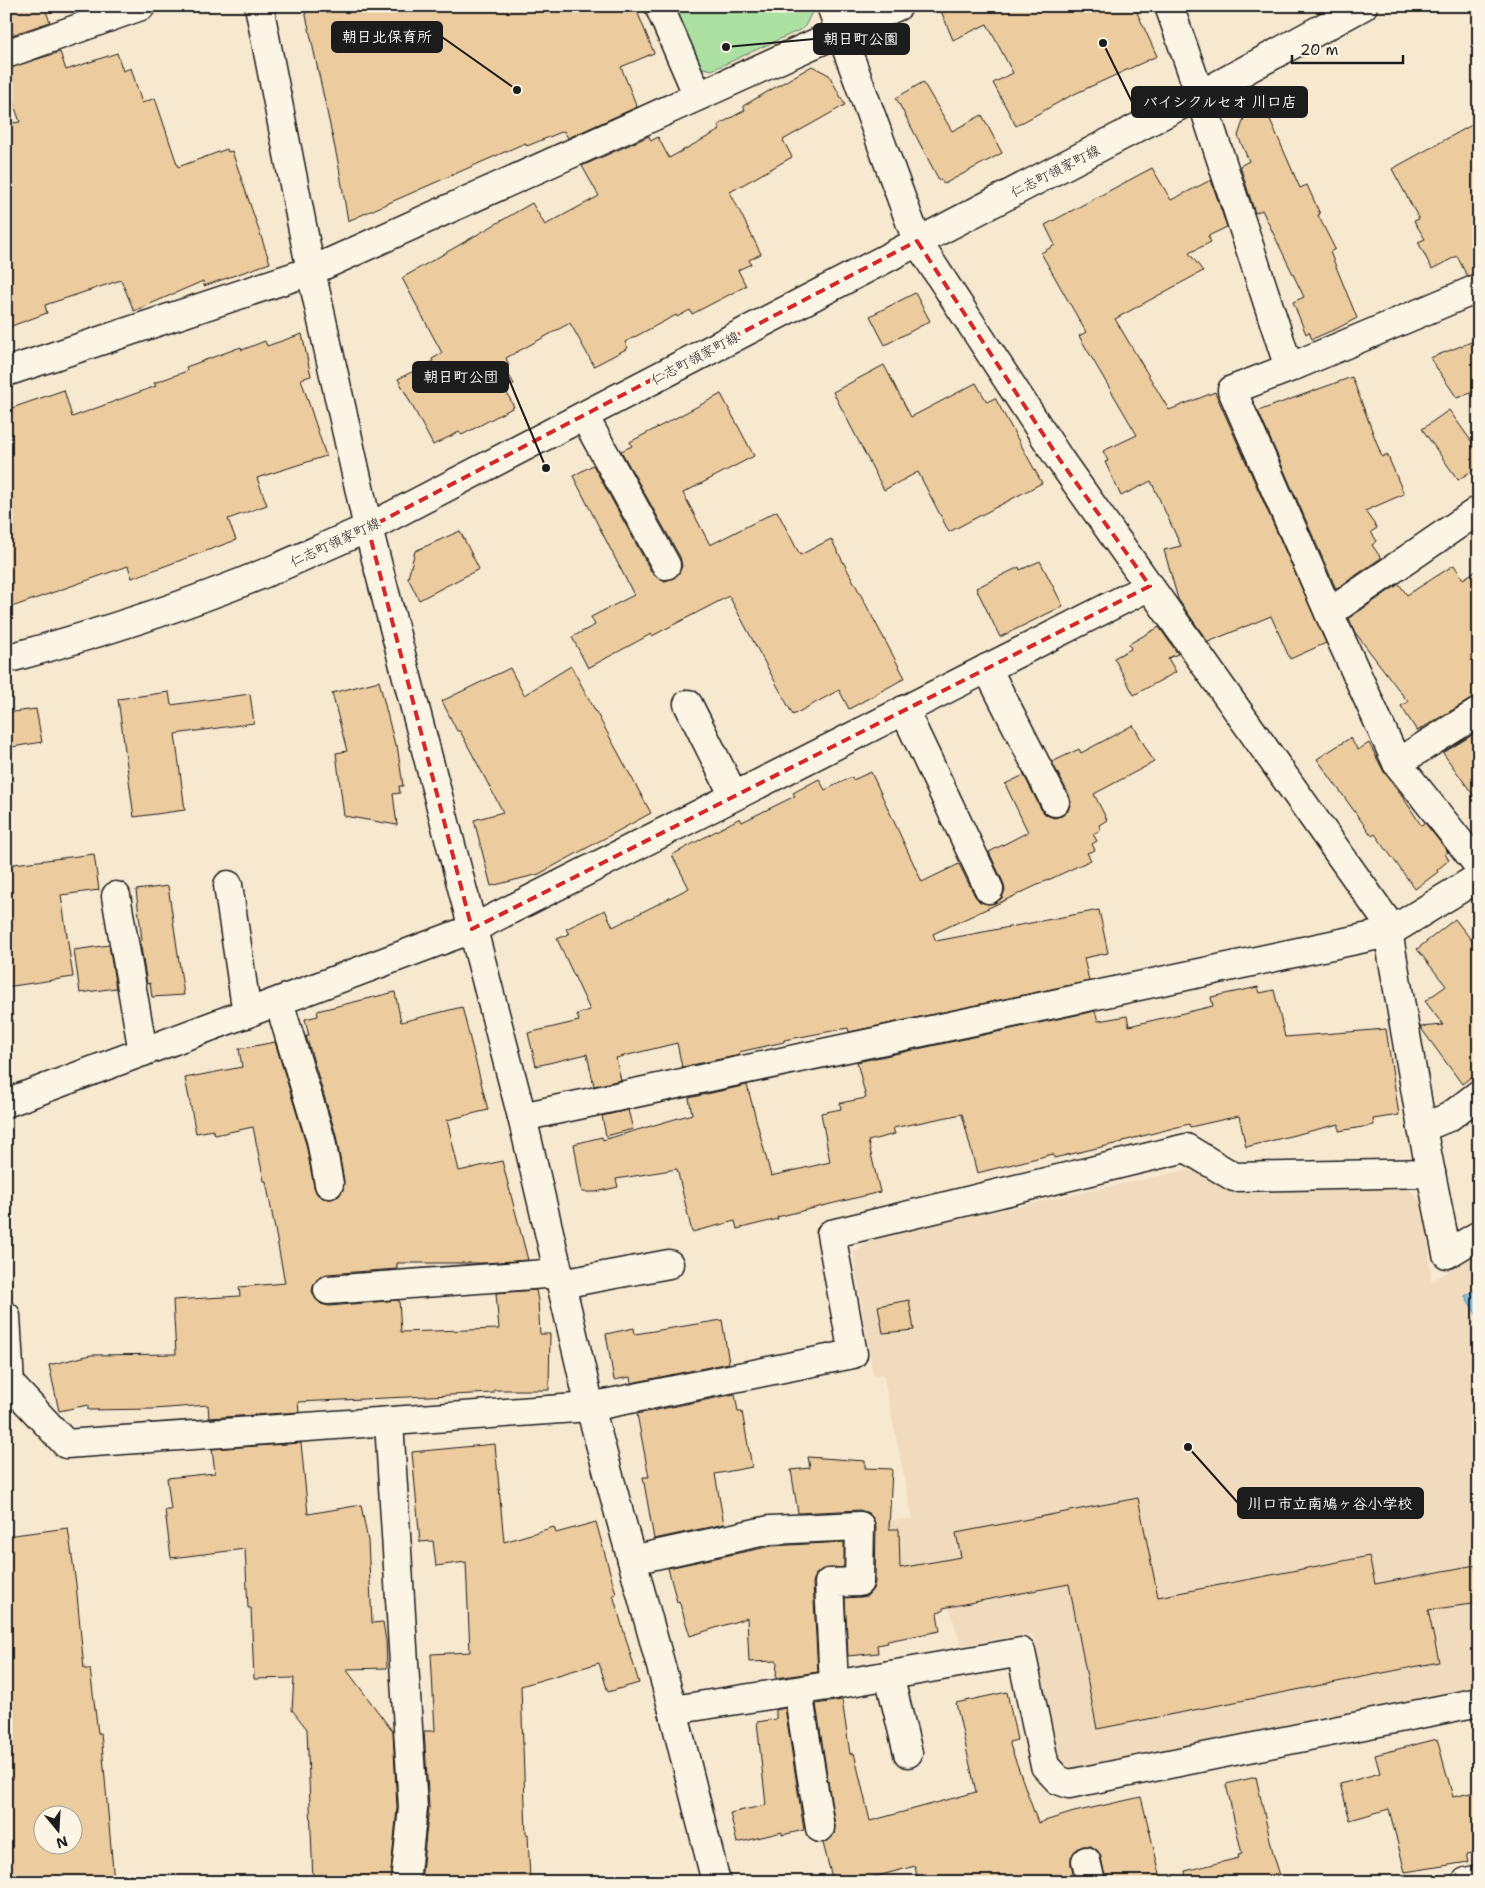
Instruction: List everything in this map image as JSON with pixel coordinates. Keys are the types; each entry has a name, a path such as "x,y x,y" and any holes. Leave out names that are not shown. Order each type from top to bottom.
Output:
{"street":[{"path":"6,54 141,6"},
{"path":"259,6 311,270 368,528 522,1117 590,1407 673,1710 716,1882"},
{"path":"659,6 698,96"},
{"path":"831,6 918,242 1060,460 1386,920 1422,1128 1447,1254 1479,1235"},
{"path":"6,372 311,270 898,6"},
{"path":"1169,6 1288,368"},
{"name":"仁志町領家町線","path":"6,659 161,612 276,569 368,528 1200,96 1363,6"},
{"path":"1479,288 1232,390 1329,613 1397,763 1479,866"},
{"path":"584,416 666,565"},
{"path":"1329,613 1479,510"},
{"path":"6,1104 472,930 1150,586"},
{"path":"987,668 1055,802"},
{"path":"688,704 734,796"},
{"path":"904,710 989,889"},
{"path":"1397,763 1479,712"},
{"path":"522,1117 1388,933 1479,877"},
{"path":"228,885 247,1014"},
{"path":"116,896 144,1052"},
{"path":"279,1002 322,1140 330,1184"},
{"path":"1422,1128 1449,1117 1479,1094"},
{"path":"6,1316 10,1384 66,1444 590,1407 854,1354 831,1234 1186,1148 1234,1177 1431,1173"},
{"path":"328,1290 560,1279 669,1264"},
{"path":"389,1422 413,1808 406,1882"},
{"path":"632,1560 770,1530 860,1526 858,1582 829,1583 834,1685"},
{"path":"673,1710 889,1676 1021,1652 1045,1766 1058,1780 1069,1784 1479,1702"},
{"path":"889,1676 908,1753"},
{"path":"798,1691 820,1828"},
{"path":"1466,1882 1479,1879"}],"highlighted area":[{"path":"917,241 1060,460 1150,586 472,929 368,528"}],"shaded area":[{"path":"1196,1168 1230,1188 1408,1188 1425,1206 1431,1282 1479,1253 1479,1692 1071,1769 1057,1759 1033,1634 961,1645 942,1585 870,1591 867,1521 913,1519 883,1374 873,1375 853,1253 871,1238"}],"green space":[{"path":"672,6 815,6 804,28 712,70 699,67"}],"water":[{"path":"1479,1288 1479,1319 1465,1296"}],"building":[{"path":"6,6 44,6 50,22 6,37"},
{"path":"304,6 635,6 654,53 621,67 637,107 568,138 564,131 527,146 525,143 348,221 338,162"},
{"path":"939,6 1134,6 1157,56 1070,96 1016,126 993,83 1013,73 987,24 953,40"},
{"path":"60,52 66,70 117,53 123,71 131,68 142,103 155,98 178,167 227,149 228,152 232,151 270,263 204,286 203,281 134,311 121,280 45,305 47,313 6,328 6,124 20,122 6,82 6,69"},
{"path":"812,66 829,75 845,105 783,140 792,157 730,192 761,254 749,260 751,264 738,270 746,286 692,314 690,310 677,317 676,315 625,342 628,348 594,366 570,323 506,358 509,365 505,368 514,384 505,389 514,407 462,435 459,432 433,445 398,379 433,361 432,359 442,353 402,278 532,203 545,225 599,196 582,166 649,136 651,141 658,137 669,158 720,130 718,125 745,110 743,106"},
{"path":"923,82 952,131 982,115 1002,153 944,184 941,179 939,180 896,98"},
{"path":"1255,85 1300,188 1307,185 1320,214 1318,215 1335,249 1330,252 1357,318 1312,339 1309,332 1306,334 1293,302 1304,297 1262,210 1255,213 1240,166 1249,161 1238,136"},
{"path":"1479,121 1479,273 1467,276 1457,256 1432,269 1418,242 1425,239 1414,221 1419,219 1392,169"},
{"path":"1152,168 1171,200 1211,180 1227,227 1208,236 1211,242 1189,253 1203,271 1115,319 1169,410 1215,392 1326,643 1290,659 1271,616 1208,642 1178,599 1164,550 1181,546 1151,481 1121,496 1105,462 1108,461 1103,451 1137,435 1079,336 1086,332 1041,253 1055,245 1045,225"},
{"path":"915,293 930,321 885,345 870,316"},
{"path":"302,334 311,376 301,379 326,456 257,478 267,505 228,519 236,540 132,578 128,566 6,609 6,410 64,390 72,417 156,386 154,383 187,371 186,367 241,347 242,350 265,341 267,346"},
{"path":"1479,339 1479,390 1457,398 1430,358"},
{"path":"884,365 911,417 976,383 987,402 995,398 1042,483 949,532 918,472 884,490 833,392"},
{"path":"1352,377 1382,457 1387,454 1404,494 1365,511 1377,528 1371,532 1377,541 1372,545 1381,558 1336,589 1258,411"},
{"path":"721,394 754,456 683,493 710,545 777,511 800,555 831,539 905,678 849,709 839,690 793,715 729,596 652,636 651,634 588,668 572,637 595,625 591,617 634,595 573,476 593,465 652,573 665,581 674,578 682,566 680,557 621,451 632,446 630,442"},
{"path":"1449,410 1479,452 1479,466 1458,480 1422,429"},
{"path":"460,531 479,569 419,600 408,578 415,551"},
{"path":"1040,561 1063,606 1000,637 976,588 1019,567 1020,570"},
{"path":"1454,565 1463,579 1479,569 1479,696 1417,731 1401,706 1408,702 1354,631 1349,618 1399,584 1407,595"},
{"path":"1159,627 1178,654 1168,658 1176,672 1134,695 1114,658 1131,649 1129,644"},
{"path":"571,666 651,813 539,874 491,886 474,820 503,812 442,701 510,668 524,695"},
{"path":"379,681 395,745 397,745 403,786 399,786 400,793 393,794 397,825 344,816 336,753 347,751 332,693"},
{"path":"169,692 171,705 250,694 254,723 175,734 185,810 134,817 118,699"},
{"path":"36,709 42,742 6,748 6,713"},
{"path":"1133,725 1154,762 1094,794 1107,820 1099,825 1101,830 1093,834 1097,841 1092,844 1095,850 1087,853 1091,860 933,934 936,941 1099,910 1108,953 1084,958 1089,981 849,1032 848,1028 784,1040 784,1042 739,1052 740,1055 682,1067 677,1043 616,1058 621,1080 594,1086 587,1054 536,1066 528,1033 579,1021 577,1014 590,1010 557,939 569,934 566,929 605,910 613,927 689,888 672,855 740,818 742,822 795,796 793,793 819,779 825,790 852,777 853,780 871,772 922,882 959,864 980,902 987,904 995,903 1002,898 1005,890 989,852 1028,832 1005,784 1024,775 1046,815 1054,818 1062,816 1068,811 1071,802 1052,762 1079,749 1081,753"},
{"path":"1479,731 1479,803 1443,753"},
{"path":"1350,738 1358,750 1369,743 1384,772 1421,825 1425,823 1448,852 1445,854 1449,860 1437,870 1438,872 1415,889 1375,834 1372,836 1317,759"},
{"path":"94,854 99,890 61,895 73,977 6,987 6,865"},
{"path":"168,886 184,995 152,997 150,983 147,984 140,941 142,940 136,890"},
{"path":"1455,919 1479,950 1479,1071 1462,1084 1420,1027 1443,1025 1425,1001 1446,986 1417,949"},
{"path":"109,945 116,988 80,993 74,950"},
{"path":"1258,987 1260,993 1274,990 1285,1037 1386,1029 1399,1115 1373,1119 1374,1125 1339,1131 1339,1124 1246,1147 1239,1116 1190,1127 1189,1124 1054,1158 1053,1154 977,1173 962,1114 893,1128 895,1134 868,1141 880,1192 777,1217 778,1219 737,1229 735,1221 692,1232 677,1169 616,1179 618,1187 596,1192 582,1192 574,1144 602,1137 603,1140 692,1114 689,1098 747,1085 771,1176 830,1162 821,1113 841,1109 840,1103 866,1098 857,1062 1095,1011 1098,1021 1127,1016 1129,1026 1213,1006 1211,997"},
{"path":"395,992 401,1022 462,1007 488,1110 447,1120 459,1171 502,1161 528,1260 485,1263 397,1263 397,1269 327,1274 320,1277 314,1283 312,1291 315,1298 321,1304 329,1306 399,1300 401,1332 499,1329 496,1293 536,1290 540,1334 550,1334 549,1390 494,1390 494,1393 298,1402 299,1412 209,1418 208,1405 154,1409 88,1410 88,1405 59,1411 49,1365 91,1355 176,1354 173,1300 240,1296 239,1287 285,1283 266,1181 264,1181 253,1127 215,1135 213,1130 196,1133 185,1078 242,1067 239,1049 275,1042 306,1144 314,1187 317,1194 323,1198 332,1199 339,1196 343,1190 344,1181 336,1135 306,1036 309,1036 305,1019 318,1016 317,1011"},
{"path":"628,1110 633,1129 606,1136 602,1116"},
{"path":"909,1300 914,1330 883,1333 878,1306"},
{"path":"722,1320 729,1363 631,1383 630,1377 614,1380 606,1334 634,1328 635,1334"},
{"path":"735,1394 738,1412 742,1412 752,1467 715,1474 724,1524 654,1539 643,1477 649,1477 637,1414"},
{"path":"301,1443 308,1514 361,1505 368,1541 372,1623 383,1622 387,1668 346,1669 393,1732 397,1808 390,1882 353,1882 353,1880 313,1881 307,1729 292,1710 294,1678 254,1679 251,1608 248,1608 245,1549 171,1558 165,1510 171,1510 167,1478 215,1473 212,1449"},
{"path":"495,1444 504,1542 554,1527 556,1533 596,1522 616,1594 613,1595 639,1683 608,1692 599,1663 521,1686 526,1834 528,1834 530,1882 421,1882 429,1807 424,1731 435,1731 431,1654 470,1652 466,1562 436,1566 433,1541 420,1542 412,1452"},
{"path":"808,1457 865,1461 865,1468 892,1469 889,1529 899,1529 900,1568 961,1557 956,1533 1138,1498 1158,1597 1369,1556 1375,1584 1475,1565 1479,1585 1479,1603 1428,1610 1439,1662 1097,1729 1069,1584 943,1608 943,1611 937,1613 940,1631 887,1641 888,1643 877,1645 878,1653 848,1656 845,1598 867,1596 873,1589 875,1582 876,1526 873,1518 868,1513 860,1510 798,1513 791,1470 810,1468"},
{"path":"68,1528 76,1584 84,1669 90,1669 98,1733 101,1733 114,1882 6,1882 6,1536"},
{"path":"844,1542 844,1567 821,1570 815,1575 813,1583 818,1672 776,1678 777,1661 749,1662 747,1618 690,1636 679,1601 677,1602 668,1568 772,1546"},
{"path":"1007,1692 1017,1740 1009,1742 1038,1823 1074,1812 1141,1797 1162,1882 1106,1882 1098,1851 1091,1846 1083,1846 1076,1849 1071,1857 1075,1882 918,1882 915,1866 855,1882 833,1882 823,1843 834,1834 835,1826 816,1704 842,1700 850,1754 854,1753 870,1821 976,1792 956,1703"},
{"path":"785,1708 804,1830 782,1835 782,1832 737,1843 730,1813 766,1805 757,1722 776,1719 776,1710"},
{"path":"1437,1739 1453,1797 1479,1791 1479,1852 1466,1854 1468,1862 1405,1872 1389,1809 1350,1820 1340,1784 1380,1773 1375,1755"},
{"path":"1256,1777 1273,1853 1282,1882 1186,1882 1185,1871 1239,1858 1238,1855 1242,1854 1226,1784"}],"place":[{"name":"バイシクルセオ 川口店","path":"1103,43"},
{"name":"朝日町公園","path":"726,47"},
{"name":"朝日北保育所","path":"517,90"},
{"name":"朝日町公団","path":"546,468"},
{"name":"川口市立南鳩ヶ谷小学校","path":"1188,1447"}]}
